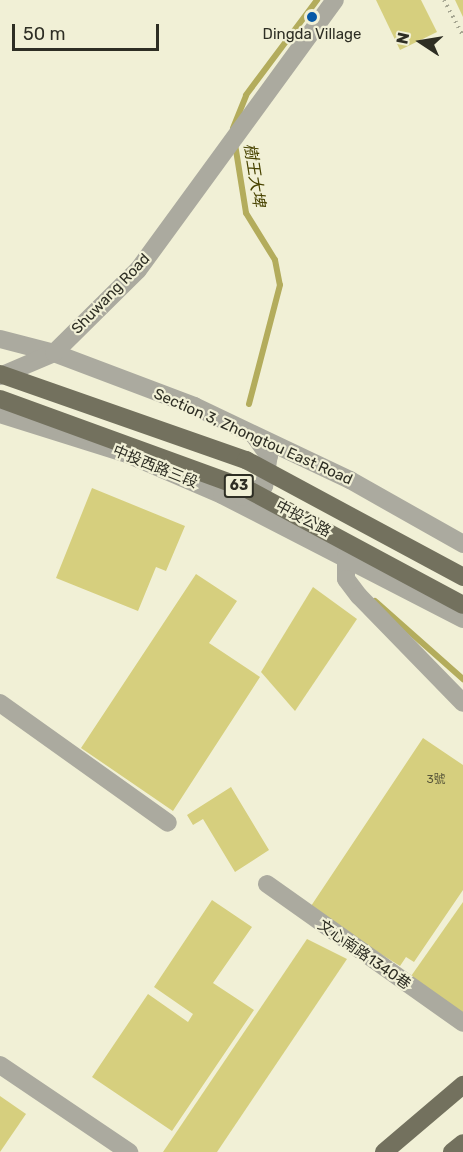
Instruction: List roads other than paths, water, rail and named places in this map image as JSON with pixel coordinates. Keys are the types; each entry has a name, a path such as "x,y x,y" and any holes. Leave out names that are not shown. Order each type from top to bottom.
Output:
{"main road":[{"name":"中投公路","path":"0,375 246,460 463,577"},
{"name":"中投公路","path":"0,399 245,488 463,605"},
{"path":"384,1152 463,1086"},
{"path":"452,1152 463,1143"}],"street":[{"name":"Shuwang Road","path":"0,375 54,353 138,270 223,160 286,63 335,0"},
{"name":"Section 3, Zhongtou East Road","path":"0,339 54,353 253,434 463,544"},
{"name":"中投西路三段","path":"0,414 127,453 222,495 346,556 463,619"},
{"path":"222,495 246,497 264,486 269,456 253,434"},
{"path":"346,556 346,579 359,596 463,703"},
{"path":"0,704 168,823"},
{"name":"文心南路1340巷","path":"267,884 463,1023"},
{"path":"0,1065 129,1152"}],"waterway":[{"name":"樹王大埤","path":"233,128 246,95 317,0"},
{"name":"樹王大埤","path":"235,144 246,213 275,260 280,285 249,404"},
{"name":"樹王大埤","path":"375,601 463,679"}],"place":[{"name":"Dingda Village","path":"312,17"}]}
